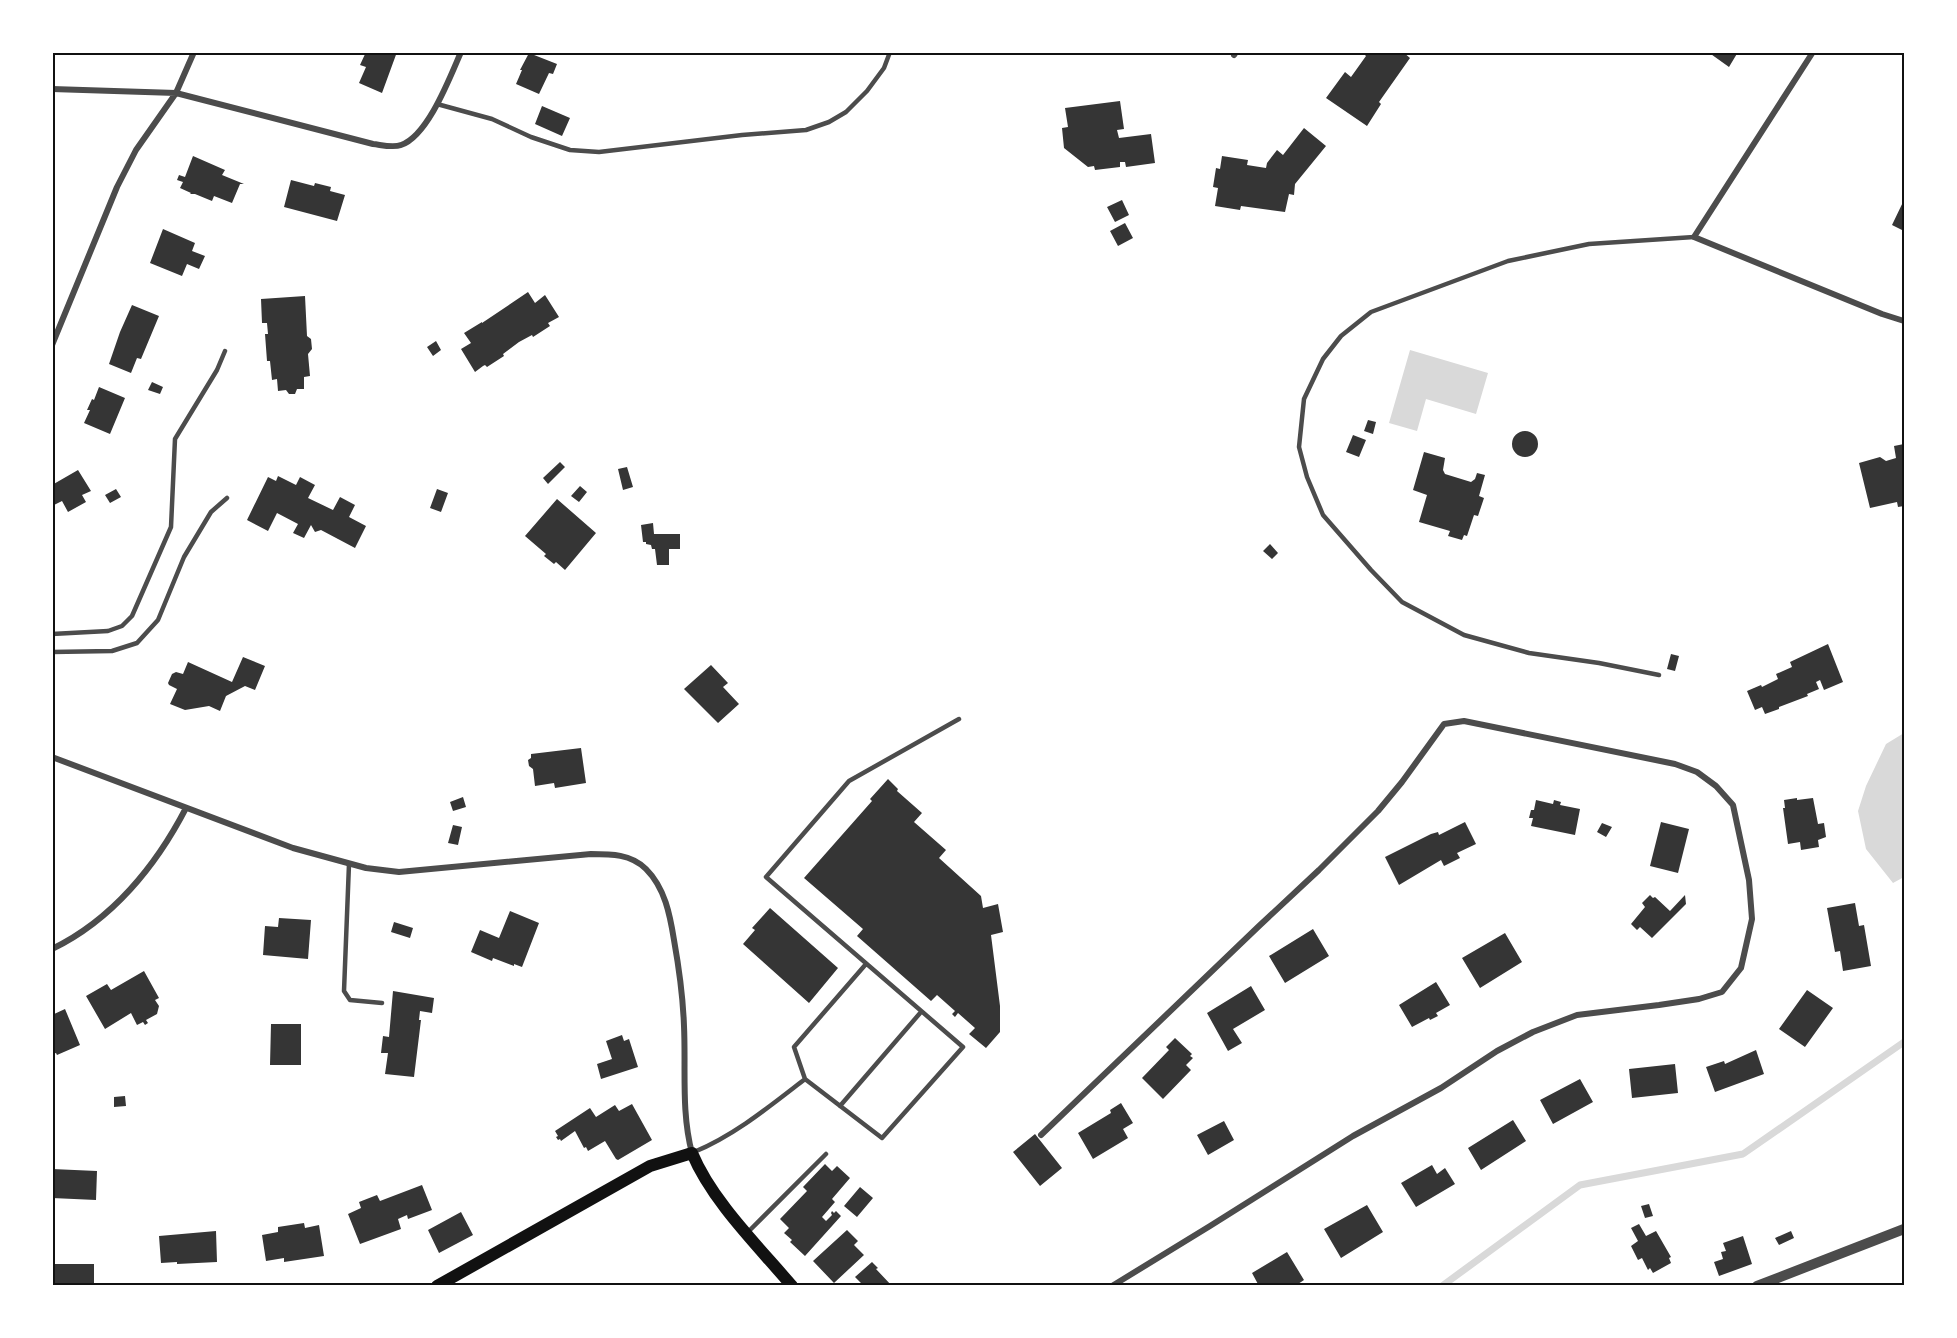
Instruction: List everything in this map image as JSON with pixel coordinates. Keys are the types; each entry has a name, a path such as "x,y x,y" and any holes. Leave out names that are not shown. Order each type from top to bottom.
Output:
{"main road":[{"path":"437,1286 650,1166 692,1153 703,1177 717,1197 792,1286"}],"street":[{"path":"52,345 117,187 136,150 176,93 194,52"},
{"path":"52,89 176,93 373,144 398,146 408,142 421,130 437,104 461,52"},
{"path":"1813,52 1694,237 1882,314 1905,321"},
{"path":"1041,1135 1319,870 1377,811 1402,782 1444,724 1464,721 1675,764 1697,772 1716,786 1733,805 1749,880 1752,919 1741,968 1722,992 1699,999 1577,1015 1533,1032 1497,1051 1441,1088 1353,1136 1112,1286"},
{"path":"52,757 292,848 366,868 399,872 591,854 618,854 636,861 659,884 670,915 677,956 684,1026 686,1116 692,1153"},
{"path":"52,949 71,940 124,899 176,827 186,808"},
{"path":"1757,1286 1905,1228"}],"lane":[{"path":"437,104 492,119 531,138 570,150 599,152 806,130 828,123 846,112 867,91 884,68 890,52"},
{"path":"1659,675 1529,652 1464,635 1402,602 1323,515 1306,477 1299,447 1304,399 1323,359 1341,336 1371,312 1508,261 1589,244 1694,237"},
{"path":"52,634 108,631 122,626 132,616 171,527 175,439 217,370 225,351"},
{"path":"52,652 112,651 137,643 158,620 184,557 211,512 227,498"},
{"path":"866,964 794,1047 805,1079 882,1138 963,1047 766,877 849,781 959,719"},
{"path":"349,864 344,991 350,1000 382,1003"},
{"path":"840,1106 921,1012"},
{"path":"692,1153 722,1138 765,1110 805,1079"},
{"path":"747,1233 826,1154"}],"shaded area":[{"path":"1410,350 1488,373 1476,414 1426,399 1417,431 1389,423"},
{"path":"1904,733 1904,877 1893,883 1866,849 1858,811 1866,786 1886,744"}],"building":[{"path":"366,52 397,52 382,93 359,83 366,67 360,65"},
{"path":"1362,52 1403,52 1410,58 1379,102 1381,104 1367,126 1326,98 1345,72 1351,77 1366,56"},
{"path":"1708,52 1738,52 1729,67"},
{"path":"529,53 557,64 553,74 549,73 539,94 516,84"},
{"path":"1120,101 1124,129 1117,130 1119,138 1151,134 1155,163 1126,167 1125,162 1120,162 1120,167 1095,170 1094,166 1088,167 1064,148 1062,128 1068,127 1065,108"},
{"path":"542,106 570,118 562,136 535,124"},
{"path":"1304,128 1326,146 1295,184 1294,195 1289,194 1285,212 1241,206 1240,210 1215,206 1218,188 1213,187 1216,168 1220,169 1222,156 1248,160 1247,165 1266,168 1277,150 1283,155"},
{"path":"193,156 225,170 222,175 244,184 240,184 232,203 214,196 212,201 180,188 183,182 177,180 179,175 185,177"},
{"path":"291,180 314,186 315,183 331,187 330,191 345,195 337,221 284,207"},
{"path":"1122,200 1129,215 1115,222 1107,207"},
{"path":"1904,200 1904,231 1892,225"},
{"path":"1125,223 1133,238 1118,246 1110,231"},
{"path":"163,229 195,243 192,251 205,256 199,269 187,264 182,276 150,263"},
{"path":"528,292 535,303 545,295 559,317 548,323 550,326 533,337 532,335 519,342 503,354 504,356 475,372 461,349 471,343 464,333"},
{"path":"305,296 307,336 311,339 312,349 308,354 310,376 304,377 304,389 297,389 295,394 289,394 286,390 278,391 277,379 272,380 270,361 267,361 265,334 268,334 267,323 262,323 261,299"},
{"path":"132,305 159,316 141,359 137,358 131,373 109,364"},
{"path":"436,341 441,350 433,356 427,347"},
{"path":"152,382 163,387 160,394 148,390"},
{"path":"99,387 125,398 110,434 84,423 90,410 87,410"},
{"path":"1368,420 1376,422 1373,434 1364,431"},
{"path":"1525,431 1534,435 1538,444 1534,453 1525,457 1516,453 1512,444 1516,435"},
{"path":"1353,435 1366,440 1359,457 1346,452"},
{"path":"1904,444 1904,506 1898,507 1897,502 1870,508 1859,463 1880,457 1886,461 1896,458 1894,446"},
{"path":"1424,452 1445,458 1443,470 1445,474 1471,482 1477,473 1485,475 1479,496 1484,498 1478,516 1474,515 1467,536 1464,535 1462,540 1448,536 1450,531 1419,522 1427,495 1413,490"},
{"path":"560,462 565,467 548,484 543,478"},
{"path":"627,467 633,487 623,490 618,469"},
{"path":"78,470 91,491 82,495 86,502 68,512 62,501 52,506 52,485"},
{"path":"278,476 296,485 300,477 315,485 308,498 333,510 340,497 355,505 349,517 366,526 355,548 321,530 315,532 311,525 304,538 293,533 298,524 277,513 268,531 247,520 268,477 276,481"},
{"path":"580,486 587,492 579,502 571,496"},
{"path":"116,489 121,497 110,503 105,495"},
{"path":"437,489 448,493 441,512 430,508"},
{"path":"557,499 596,533 565,570 544,556 546,554 525,536"},
{"path":"653,523 654,534 680,534 680,549 669,549 669,565 657,565 655,549 643,542 641,525"},
{"path":"1270,544 1278,553 1272,559 1263,551"},
{"path":"1828,644 1843,682 1824,690 1820,680 1816,682 1819,689 1807,694 1808,696 1765,714 1762,707 1755,710 1747,691 1778,679 1776,674 1792,667 1790,662"},
{"path":"1671,654 1679,656 1675,671 1667,669"},
{"path":"243,657 265,666 255,690 245,686 226,696 220,711 209,706 185,710 170,704 177,689 168,683 172,674 176,672 183,674 188,662 232,682"},
{"path":"711,665 728,683 723,687 739,704 718,723 684,689"},
{"path":"581,748 586,783 555,788 554,783 535,786 533,769 529,766 528,760 531,754"},
{"path":"888,779 898,789 897,791 922,813 914,822 946,850 939,858 981,896 983,908 998,904 1003,932 991,935 1000,1006 1000,1032 986,1048 969,1034 975,1028 958,1013 955,1017 952,1014 955,1011 937,995 931,1001 857,936 863,929 804,878 872,801 870,799"},
{"path":"463,797 466,807 453,811 450,802"},
{"path":"1797,798 1797,800 1813,798 1818,824 1824,823 1826,837 1818,840 1819,847 1801,850 1800,842 1788,844 1784,800"},
{"path":"1536,800 1553,804 1554,800 1561,802 1560,805 1580,809 1575,835 1531,826 1533,818 1529,818"},
{"path":"1465,822 1476,844 1457,853 1460,858 1444,866 1441,860 1399,885 1385,857 1431,834 1438,832 1439,835"},
{"path":"1661,822 1689,829 1678,873 1650,866"},
{"path":"1602,823 1612,827 1606,837 1597,832"},
{"path":"453,825 462,827 458,845 448,843"},
{"path":"1650,895 1670,911 1685,895 1686,904 1652,938 1640,927 1637,930 1631,924 1645,907 1642,903"},
{"path":"1855,903 1859,926 1864,925 1871,966 1843,971 1840,951 1835,952 1827,908"},
{"path":"770,908 838,968 809,1003 743,944 755,930 752,928"},
{"path":"510,911 539,923 522,967 493,958 492,961 471,952 480,930 499,938"},
{"path":"279,918 311,920 308,959 263,955 265,926 278,927"},
{"path":"394,922 413,928 410,938 391,932"},
{"path":"1313,929 1329,956 1285,983 1269,956"},
{"path":"1505,933 1522,962 1480,988 1462,958"},
{"path":"144,971 159,998 155,1000 159,1006 157,1014 146,1020 148,1023 145,1025 143,1022 137,1025 131,1013 105,1029 86,996 107,984 111,990"},
{"path":"1436,982 1450,1005 1436,1013 1438,1016 1412,1027 1399,1005"},
{"path":"1251,986 1265,1010 1233,1029 1242,1043 1228,1051 1207,1013"},
{"path":"1807,990 1833,1008 1805,1047 1779,1029"},
{"path":"393,991 434,998 432,1013 420,1011 419,1020 421,1020 414,1077 385,1074 388,1053 381,1053 383,1036 389,1037"},
{"path":"65,1009 80,1045 57,1055 52,1054 52,1015"},
{"path":"271,1024 301,1024 301,1065 270,1065"},
{"path":"622,1035 624,1041 629,1039 638,1067 601,1079 597,1064 612,1059 606,1041"},
{"path":"1175,1038 1192,1054 1190,1056 1193,1058 1186,1065 1191,1070 1163,1099 1142,1078 1169,1050 1166,1047"},
{"path":"1756,1050 1764,1074 1715,1092 1706,1067 1724,1061 1725,1064"},
{"path":"1675,1064 1678,1093 1632,1098 1629,1069"},
{"path":"1580,1079 1593,1102 1553,1124 1540,1100"},
{"path":"125,1096 126,1106 114,1107 114,1097"},
{"path":"1121,1103 1133,1123 1123,1129 1128,1138 1093,1159 1078,1133 1111,1113 1110,1110"},
{"path":"632,1104 652,1140 618,1160 605,1141 588,1151 575,1131 561,1141 556,1137 558,1136 555,1131 590,1108 596,1117 615,1105 619,1111"},
{"path":"1513,1120 1526,1141 1481,1170 1468,1148"},
{"path":"1224,1121 1234,1140 1208,1155 1197,1135"},
{"path":"1035,1134 1062,1168 1040,1186 1013,1152"},
{"path":"825,1164 832,1171 837,1166 850,1178 832,1199 835,1202 822,1217 826,1221 832,1215 832,1211 834,1213 836,1211 841,1216 805,1256 790,1242 792,1240 784,1233 789,1228 780,1219 807,1191 803,1187"},
{"path":"1432,1165 1437,1174 1445,1168 1455,1184 1416,1207 1401,1183"},
{"path":"52,1169 97,1171 96,1200 52,1198"},
{"path":"422,1185 432,1210 408,1219 407,1215 398,1219 401,1229 360,1244 348,1214 361,1208 359,1202 377,1195 380,1201"},
{"path":"860,1187 873,1198 857,1217 844,1206"},
{"path":"1649,1204 1653,1216 1645,1218 1641,1206"},
{"path":"1367,1205 1383,1232 1341,1258 1324,1229"},
{"path":"461,1212 473,1235 439,1253 428,1230"},
{"path":"304,1223 305,1228 319,1225 324,1256 284,1262 284,1258 266,1261 262,1235 278,1232 278,1227"},
{"path":"1639,1224 1646,1236 1656,1231 1671,1257 1669,1258 1671,1263 1653,1273 1650,1268 1648,1270 1642,1258 1638,1260 1631,1246 1638,1241 1631,1228"},
{"path":"847,1230 858,1241 854,1245 864,1255 834,1283 813,1261"},
{"path":"216,1231 217,1262 161,1263 159,1236"},
{"path":"1791,1231 1794,1238 1779,1245 1775,1238"},
{"path":"1743,1236 1752,1264 1719,1276 1714,1262 1723,1259 1721,1252 1726,1251 1723,1243"},
{"path":"1287,1252 1304,1280 1295,1286 1259,1286 1252,1273"},
{"path":"872,1262 892,1286 864,1286 855,1277"},
{"path":"52,1264 94,1264 94,1286 52,1286"}],"waterway":[{"path":"1442,1286 1580,1185 1743,1154 1904,1042"}]}
